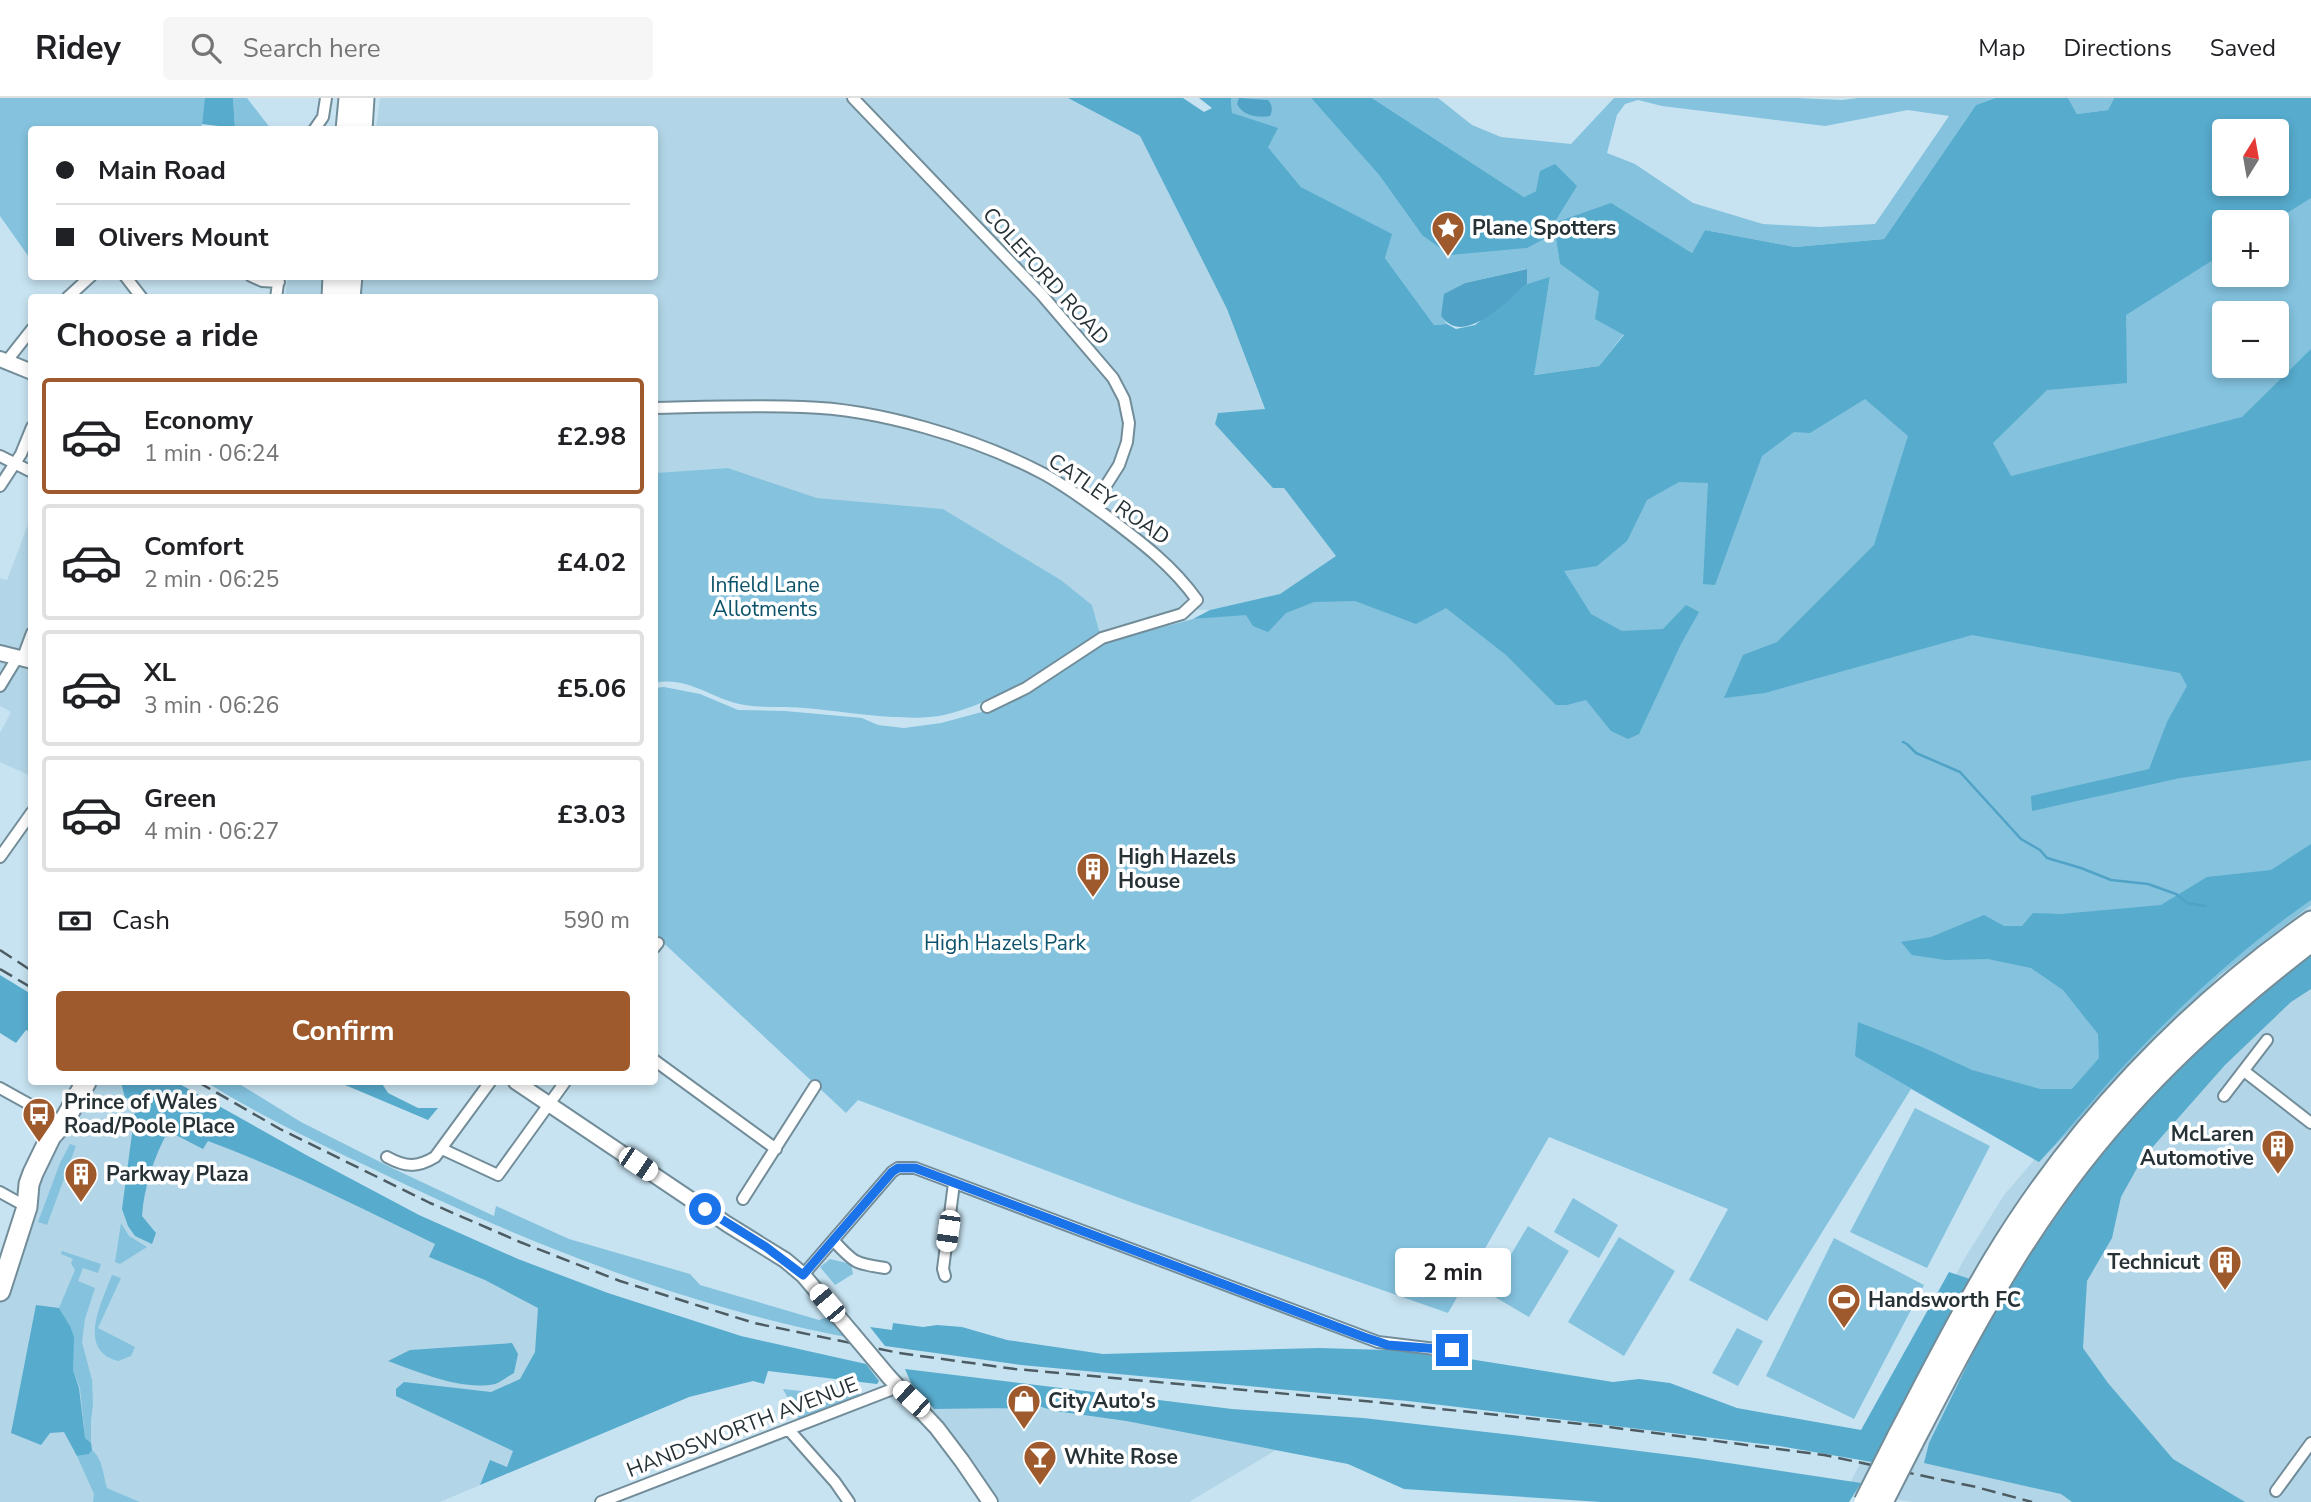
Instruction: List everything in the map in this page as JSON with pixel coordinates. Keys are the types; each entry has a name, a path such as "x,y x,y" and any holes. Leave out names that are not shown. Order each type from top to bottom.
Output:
{"highway":[{"path":"349,126 360,109 373,126"},
{"path":"1883,1502 1905,1440 1994,1258 2065,1156 2112,1100 2173,1035 2243,973 2311,922"},
{"path":"1864,1502 1957,1358 2007,1270 2083,1161 2149,1084 2198,1034 2311,942"},
{"path":"1,1286 27,1207 33,1173 51,1136 63,1124 84,1085"}],"main road":[{"path":"3,361 28,370"},
{"path":"0,653 24,660"},
{"path":"520,1085 785,1260 803,1275 893,1382 937,1428 990,1502"},
{"path":"977,1486 982,1502"}],"street":[{"path":"317,126 323,117 326,98"},
{"name":"COLEFORD ROAD","path":"853,98 1042,295 1113,378 1124,399 1129,423 1127,442 1119,465 1093,506"},
{"path":"71,294 87,280"},
{"path":"128,280 139,294"},
{"path":"3,361 28,333"},
{"name":"CATLEY ROAD","path":"658,408 805,407 855,412 975,445 1042,473 1093,506 1146,545 1181,578 1197,600 1182,614 1102,638 1026,688 987,707"},
{"path":"0,486 21,454 28,437"},
{"path":"0,456 28,470"},
{"path":"0,687 24,660"},
{"path":"0,858 28,818"},
{"path":"2224,1096 2267,1040"},
{"path":"658,1063 776,1149"},
{"path":"2244,1071 2311,1123"},
{"path":"387,1157 411,1166 423,1164 435,1157 488,1085"},
{"path":"442,1149 498,1175 563,1085"},
{"path":"743,1199 815,1086"},
{"path":"0,1088 63,1124"},
{"path":"803,1275 892,1172 898,1168 915,1168 1378,1342 1452,1350"},
{"path":"945,1276 943,1269 954,1183"},
{"path":"0,1192 27,1207"},
{"path":"834,1241 851,1260 885,1268"},
{"name":"HANDSWORTH AVENUE","path":"601,1502 789,1430 893,1382"},
{"path":"789,1430 849,1502"},
{"path":"2276,1491 2311,1443"}],"shaded area":[{"path":"205,98 233,98 235,126 202,124"},
{"path":"380,98 1068,98 1140,136 1227,309 1265,410 1218,413 1284,487 1337,556 1280,594 1210,610 1178,609 1100,634 1092,605 1061,580 943,509 817,498 728,468 658,473 658,294 356,294 358,280 658,280 658,126 376,126"},
{"path":"1068,98 1183,98 1204,112 1212,108 1199,98 1231,98 1232,113 1278,128 1268,147 1301,187 1392,234 1385,258 1434,325 1447,324 1456,329 1475,325 1527,284 1550,277 1534,375 1599,366 1624,335 1595,319 1599,292 1560,264 1555,233 1527,248 1450,255 1422,235 1379,175 1311,98 1372,98 1524,197 1536,191 1540,171 1555,164 1577,186 1554,223 1611,203 1692,253 1705,230 1795,247 1884,239 1976,105 1995,98 2068,98 2077,114 2108,110 2114,98 2311,98 2311,198 2289,212 2212,210 2212,261 2126,315 2127,383 2047,390 1993,443 2011,476 2242,417 2282,378 2289,378 2289,371 2311,349 2311,760 2180,778 2032,811 2031,796 2149,769 2167,722 2187,686 2180,673 1972,635 1765,693 1724,698 1743,655 1777,642 1874,545 1908,436 1865,399 1810,433 1794,432 1762,456 1715,585 1703,584 1708,483 1679,482 1647,500 1627,541 1597,566 1564,571 1591,614 1622,631 1663,629 1686,605 1699,612 1639,734 1628,739 1611,731 1586,700 1556,705 1506,655 1446,608 1416,624 1355,601 1314,602 1286,613 1268,632 1253,626 1246,615 1193,619 1210,610 1280,594 1336,556 1284,488 1273,488 1215,424 1218,413 1265,409 1227,309 1140,136"},
{"path":"1239,98 1268,100 1272,107 1270,116 1247,114 1237,104"},
{"path":"1527,269 1527,284 1485,318 1461,327 1450,325 1441,316 1444,294 1465,283"},
{"path":"288,280 324,280 322,294 286,294"},
{"path":"28,525 28,775 0,762 0,733 11,712 0,706 0,578 7,580"},
{"path":"2311,844 2311,900 2260,938 2187,1001 2120,1070 2039,1162 1855,1056 1858,1022 1972,1070 2040,1089 2072,1089 2099,1058 2098,1034 2063,990 2031,968 1988,959 1945,960 1912,955 1901,942 1931,937 1984,915 2004,926 2022,926 2033,913 2061,914 2161,905 2207,877 2271,870"},
{"path":"2311,896 2311,1502 1912,1502 1846,1491 1963,1261 2004,1195 2086,1099 2179,1004"},
{"path":"2311,955 2311,989 2291,1002 2225,1065 2142,1159 2121,1197 2112,1238 2087,1281 2083,1348 2108,1383 2173,1459 2245,1502 2072,1502 2061,1494 1924,1463 1929,1443 2001,1296 2100,1154 2189,1056"},
{"path":"0,975 28,992 28,1031 16,1043 0,1033"},
{"path":"83,1085 125,1085 139,1096 714,1366 689,1397 440,1502 140,1502 107,1488 102,1502 0,1502 0,1299 20,1193"},
{"path":"122,1085 181,1085 419,1215 518,1259 608,1293 741,1336 866,1364 879,1381 877,1384 768,1371 764,1384 753,1381 689,1397 480,1485 490,1460 507,1467 513,1451 396,1396 396,1389 404,1382 491,1392 520,1379 535,1352 538,1308 485,1280 429,1257 435,1244 351,1203 237,1152 208,1141 203,1149 168,1131 150,1172 143,1205 142,1216 156,1233 152,1244 135,1236 122,1209 135,1111 151,1108 151,1101 125,1098"},
{"path":"345,1085 383,1085 388,1093 418,1108 438,1108 428,1120"},
{"path":"1949,1272 1970,1279 1944,1332 1872,1462 1779,1446 1408,1401 1021,1365 885,1346 870,1327 892,1330 893,1323 923,1327 962,1327 1007,1340 1103,1354 1319,1348 1419,1351 1613,1382 1639,1379 1670,1383 1737,1408 1861,1430"},
{"path":"36,1305 59,1308 74,1337 73,1370 79,1388 85,1438 91,1443 92,1450 89,1454 77,1456 64,1432 50,1433 41,1445 11,1433"},
{"path":"512,1343 518,1354 514,1373 495,1384 455,1383 388,1361 410,1350"},
{"path":"905,1369 1232,1409 1363,1418 1521,1436 1861,1483 1849,1502 1601,1502 1404,1489 1348,1464 1038,1406 934,1409 912,1385"},
{"path":"1038,1406 1276,1450 1189,1502 986,1502 926,1414 934,1409"}],"green space":[{"path":"0,98 206,99 202,126 28,126 28,256 0,216"},
{"path":"233,98 247,98 269,126 235,126"},
{"path":"1231,98 1311,98 1379,175 1422,235 1555,232 1560,264 1599,292 1624,334 1599,366 1533,375 1550,278 1527,284 1526,269 1465,283 1445,294 1441,316 1447,324 1434,325 1385,258 1391,234 1301,187 1268,147 1232,113"},
{"path":"1372,98 1438,98 1472,125 1501,137 1571,144 1614,98 1995,98 1976,105 1884,239 1795,247 1705,230 1692,253 1611,204 1553,224 1536,191 1524,197","holes":["1638,100 1662,106 1825,126 1908,110 1949,116 1875,224 1819,227 1763,224 1693,203 1635,164 1607,153 1617,115 1625,104"]},
{"path":"2068,98 2114,98 2108,110 2077,114"},
{"name":"High Hazels Park","path":"2311,163 2311,905 2220,975 2039,1162 1911,1089 1767,1321 1689,1280 1728,1209 1549,1137 1448,1313 1133,1203 858,1100 846,1113 658,938 658,688 700,694 738,710 862,718 878,725 904,728 941,723 993,709 1104,643 1193,619 1246,614 1859,383 2212,215 2212,287 2289,287 2289,210 2222,210 2252,196 2289,196 2289,177"},
{"name":"Infield Lane Allotments","path":"728,468 817,498 943,509 1061,580 1092,605 1100,634 1006,692 965,709 929,717 894,717 798,707 752,706 680,683 658,683 658,473"},
{"path":"211,1085 241,1085 301,1122 494,1216 496,1206 569,1239 690,1274 700,1285 819,1320 831,1318 846,1337 784,1324 663,1289 544,1245 428,1195 329,1148"},
{"path":"1915,1108 1990,1146 1927,1268 1850,1232"},
{"path":"70,1144 76,1146 47,1225 38,1222 60,1163"},
{"path":"1573,1198 1618,1225 1599,1258 1554,1232"},
{"path":"121,1223 129,1236 147,1247 120,1264 115,1262"},
{"path":"1528,1226 1569,1251 1529,1317 1488,1293"},
{"path":"1619,1237 1675,1271 1624,1356 1568,1322"},
{"name":"Handsworth FC","path":"1834,1238 1924,1285 1854,1419 1766,1376"},
{"path":"62,1251 101,1264 98,1273 83,1268 78,1281 95,1288 85,1319 82,1342 92,1380 91,1443 85,1438 80,1388 73,1370 70,1326 59,1308 75,1270 71,1263 73,1259 61,1254"},
{"path":"830,1259 851,1264 853,1274 835,1285 820,1267"},
{"path":"112,1275 121,1278 98,1328 135,1347 131,1356 118,1361 105,1355 98,1347 95,1336 98,1311"},
{"path":"1737,1328 1763,1341 1738,1386 1712,1373"},
{"path":"783,1389 836,1395 856,1390 864,1401 800,1421"},
{"path":"92,1450 101,1463 107,1488 140,1502 93,1502 94,1494 77,1456 89,1454"}],"waterway":[{"path":"1903,742 1916,753 1960,772 2021,839 2040,850 2047,858 2111,880 2148,884 2176,894 2187,903 2206,906"}],"railway":[{"path":"0,950 28,968"},
{"path":"0,969 28,986"},
{"path":"203,1085 280,1129 430,1203 520,1242 620,1281 754,1323 899,1353 1015,1369 1601,1426 1824,1455 1976,1487 2032,1502"}],"place":[{"name":"Plane Spotters","path":"1448,258"},
{"name":"High Hazels House","path":"1093,899"},
{"name":"Prince of Wales Road/Poole Place","path":"39,1144"},
{"name":"McLaren Automotive","path":"2278,1176"},
{"name":"Parkway Plaza","path":"81,1204"},
{"name":"Technicut","path":"2225,1292"},
{"name":"Handsworth FC","path":"1844,1330"},
{"name":"City Auto's","path":"1024,1431"},
{"name":"White Rose","path":"1040,1487"}],"route":[{"path":"705,1209 766,1247 803,1275 892,1172 898,1168 915,1168 1364,1337 1388,1345 1452,1350"}]}
